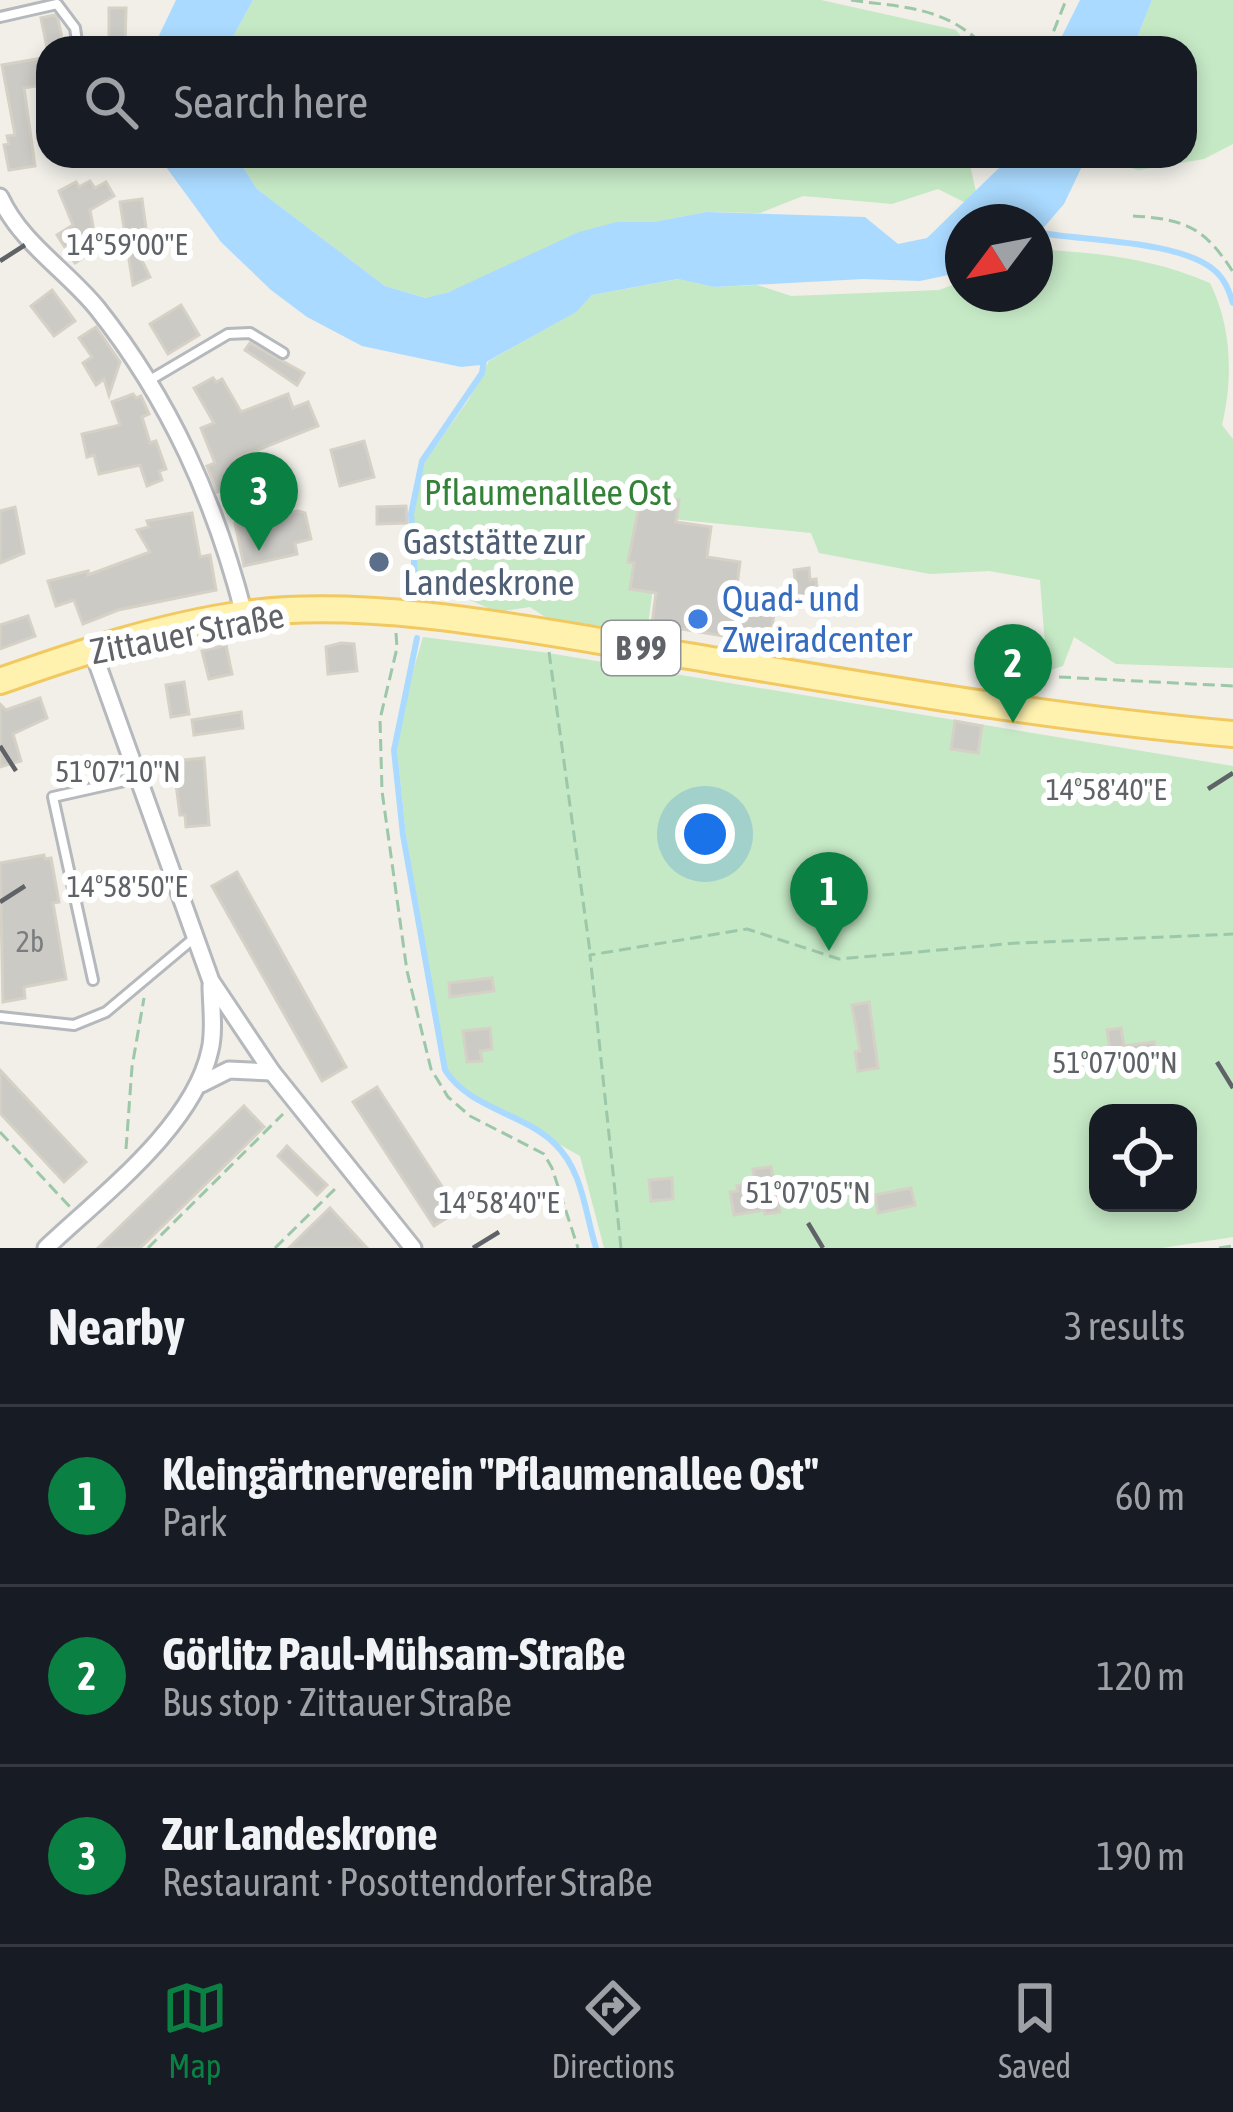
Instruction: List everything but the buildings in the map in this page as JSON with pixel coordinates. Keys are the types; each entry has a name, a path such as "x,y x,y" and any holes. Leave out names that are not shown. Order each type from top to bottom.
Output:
{"main road":[{"name":"Zittauer Straße","path":"0,681 92,649 244,614 324,610 547,632 956,703 1233,734"}],"street":[{"path":"0,197 21,231 93,304 150,380 184,440 213,509 244,614"},
{"path":"92,649 211,981 272,1072 413,1248"},
{"path":"46,1248 164,1133 201,1084 212,1045 211,981"},
{"path":"201,1084 230,1070 272,1072"}],"lane":[{"path":"0,17 56,4 76,36"},
{"path":"150,380 228,334 250,333 283,353"},
{"path":"93,980 52,797 141,777"},
{"path":"0,1018 74,1025 106,1012 193,939"}],"path":[{"path":"851,0 920,10 962,23 974,36"},
{"path":"1052,36 1066,0"},
{"path":"1133,216 1201,231 1233,272"},
{"path":"395,615 397,649 380,719 382,791 407,971 430,1070 448,1097 470,1116 544,1154 578,1248"},
{"path":"547,632 590,955 621,1248"},
{"path":"1059,677 1233,686"},
{"path":"590,955 747,929 839,959 1017,943 1233,934"},
{"path":"124,1174 132,1067 149,973"},
{"path":"148,1248 296,1102"},
{"path":"0,1132 79,1217"},
{"path":"275,1248 353,1172"},
{"path":"1219,1248 1233,1246"}],"green space":[{"path":"253,0 821,0 956,30 961,36 234,36"},
{"path":"1152,0 1233,0 1233,144 1197,160 1197,36 1138,36"},
{"path":"244,168 971,168 976,192 966,203 938,189 892,204 803,196 760,213 706,212 653,222 617,222 427,298 385,286 257,189"},
{"name":"Pflaumenallee Ost","path":"1053,250 1130,259 1210,283 1223,317 1228,353 1222,425 1233,439 1233,668 1116,664 1074,637 1063,666 1047,671 1040,580 989,571 930,574 819,553 811,533 662,518 647,633 547,618 530,607 497,612 461,596 418,593 413,513 425,461 469,399 489,361 575,312 592,295 679,279 714,287 757,285 791,296 945,288 945,312 1053,312"},
{"path":"423,637 542,652 1233,766 1233,1237 1162,1248 604,1248 580,1156 459,1088 446,1067 406,835 397,750 401,712"}],"water":[{"path":"176,0 253,0 234,36 159,36"},
{"path":"1080,0 1152,0 1138,36 1062,36"},
{"path":"167,168 244,168 257,189 385,286 426,298 449,292 579,232 617,222 653,222 706,212 865,217 898,244 927,238 945,220 945,276 920,281 863,279 714,287 678,279 592,295 576,312 481,365 461,367 362,346 307,317 221,242"},
{"path":"999,168 1081,168 1053,217 1053,204 962,204"}],"waterway":[{"path":"1053,234 1129,243 1198,260 1224,281 1233,303"},
{"path":"416,594 411,514 422,461 482,373 484,360"},
{"path":"417,638 394,750 403,835 445,1070 468,1094 527,1124 564,1154 577,1179 596,1248"}],"place":[{"name":"Zur Landeskrone","path":"259,551"},
{"name":"Gaststätte zur Landeskrone","path":"379,562"},
{"name":"Quad- und Zweiradcenter","path":"698,619"},
{"name":"Görlitz Paul-Mühsam-Straße","path":"1013,723"},
{"name":"Kleingärtnerverein \"Pflaumenallee Ost\"","path":"829,951"}]}
